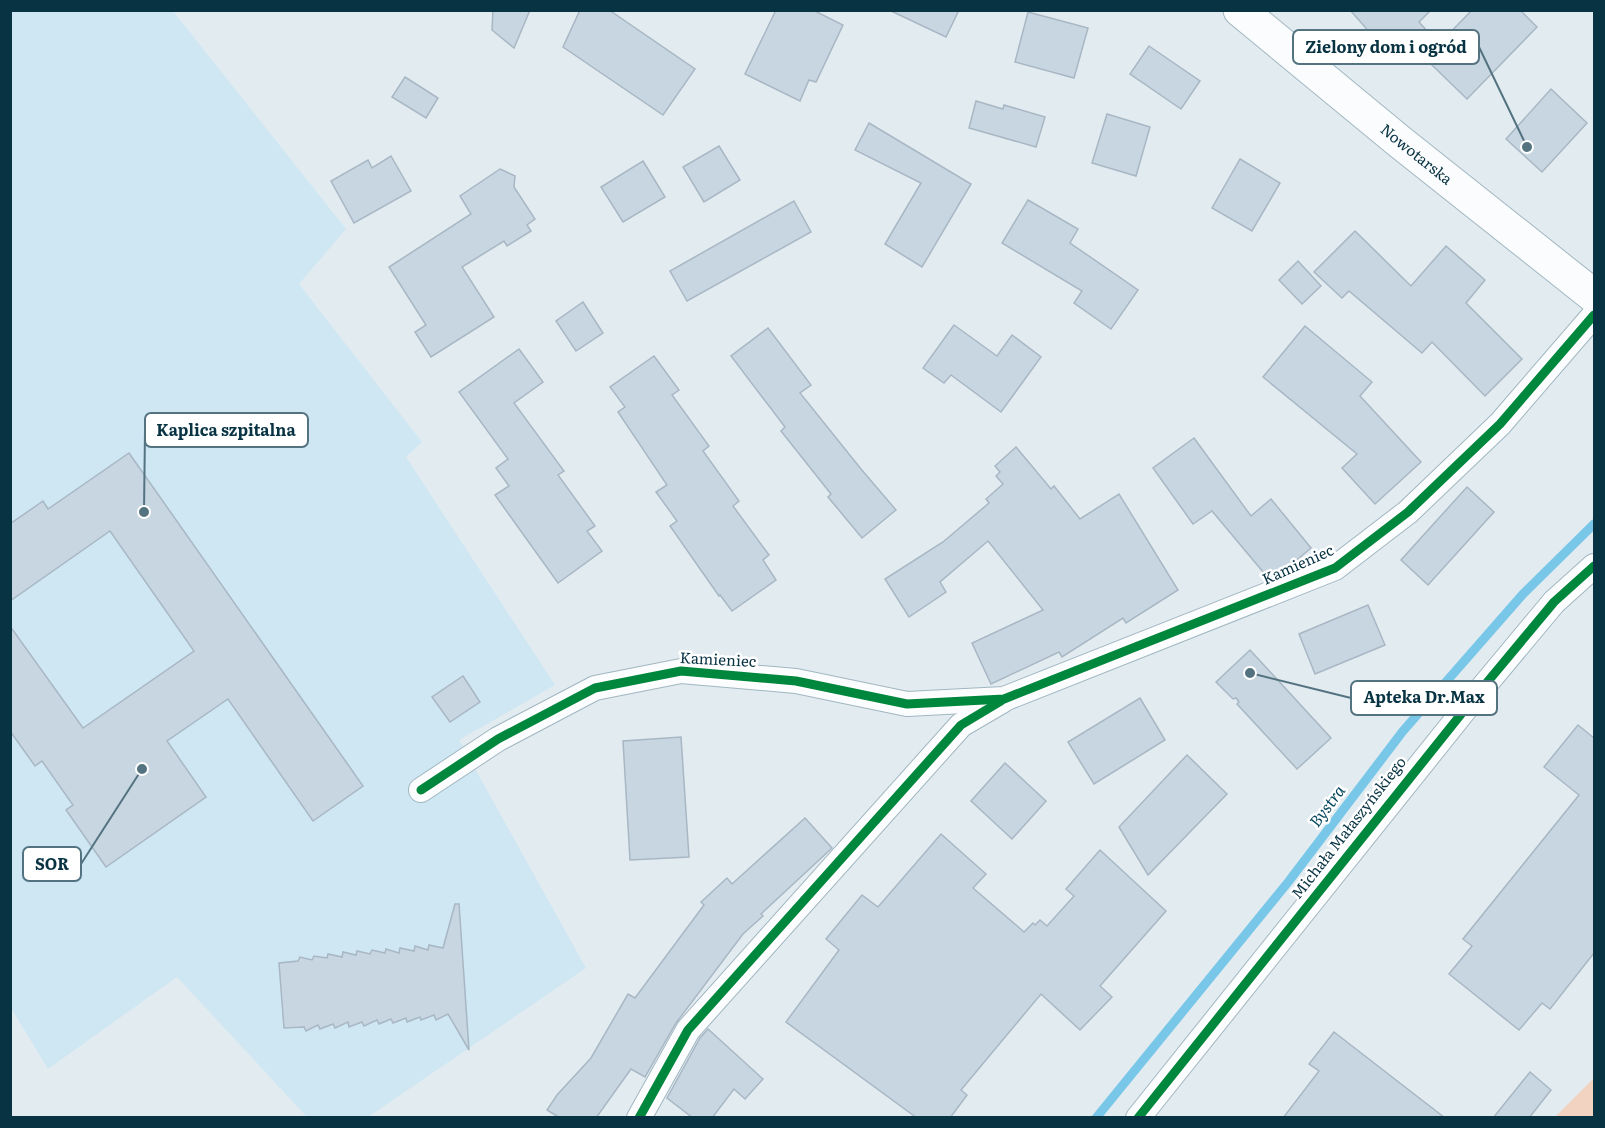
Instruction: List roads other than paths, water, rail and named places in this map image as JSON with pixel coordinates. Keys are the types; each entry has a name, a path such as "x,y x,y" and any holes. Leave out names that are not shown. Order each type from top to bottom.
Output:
{"main road":[{"name":"Nowotarska","path":"1240,10 1400,142 1594,296"}],"street":[{"name":"Kamieniec","path":"639,1118 688,1030 961,725 1004,699 1335,568 1408,512 1500,424 1594,315"},
{"name":"Michała Małaszyńskiego","path":"1138,1118 1474,698 1554,602 1594,566"},
{"name":"Kamieniec","path":"421,790 498,739 595,688 681,671 795,681 907,704 1004,699"}],"waterway":[{"name":"Bystra","path":"1096,1118 1289,881 1403,731 1523,594 1594,524"}],"place":[{"name":"Zielony dom i ogród","path":"1527,147"},
{"name":"Kaplica szpitalna","path":"144,512"},
{"name":"Apteka Dr.Max","path":"1250,673"},
{"name":"SOR","path":"142,769"}]}
